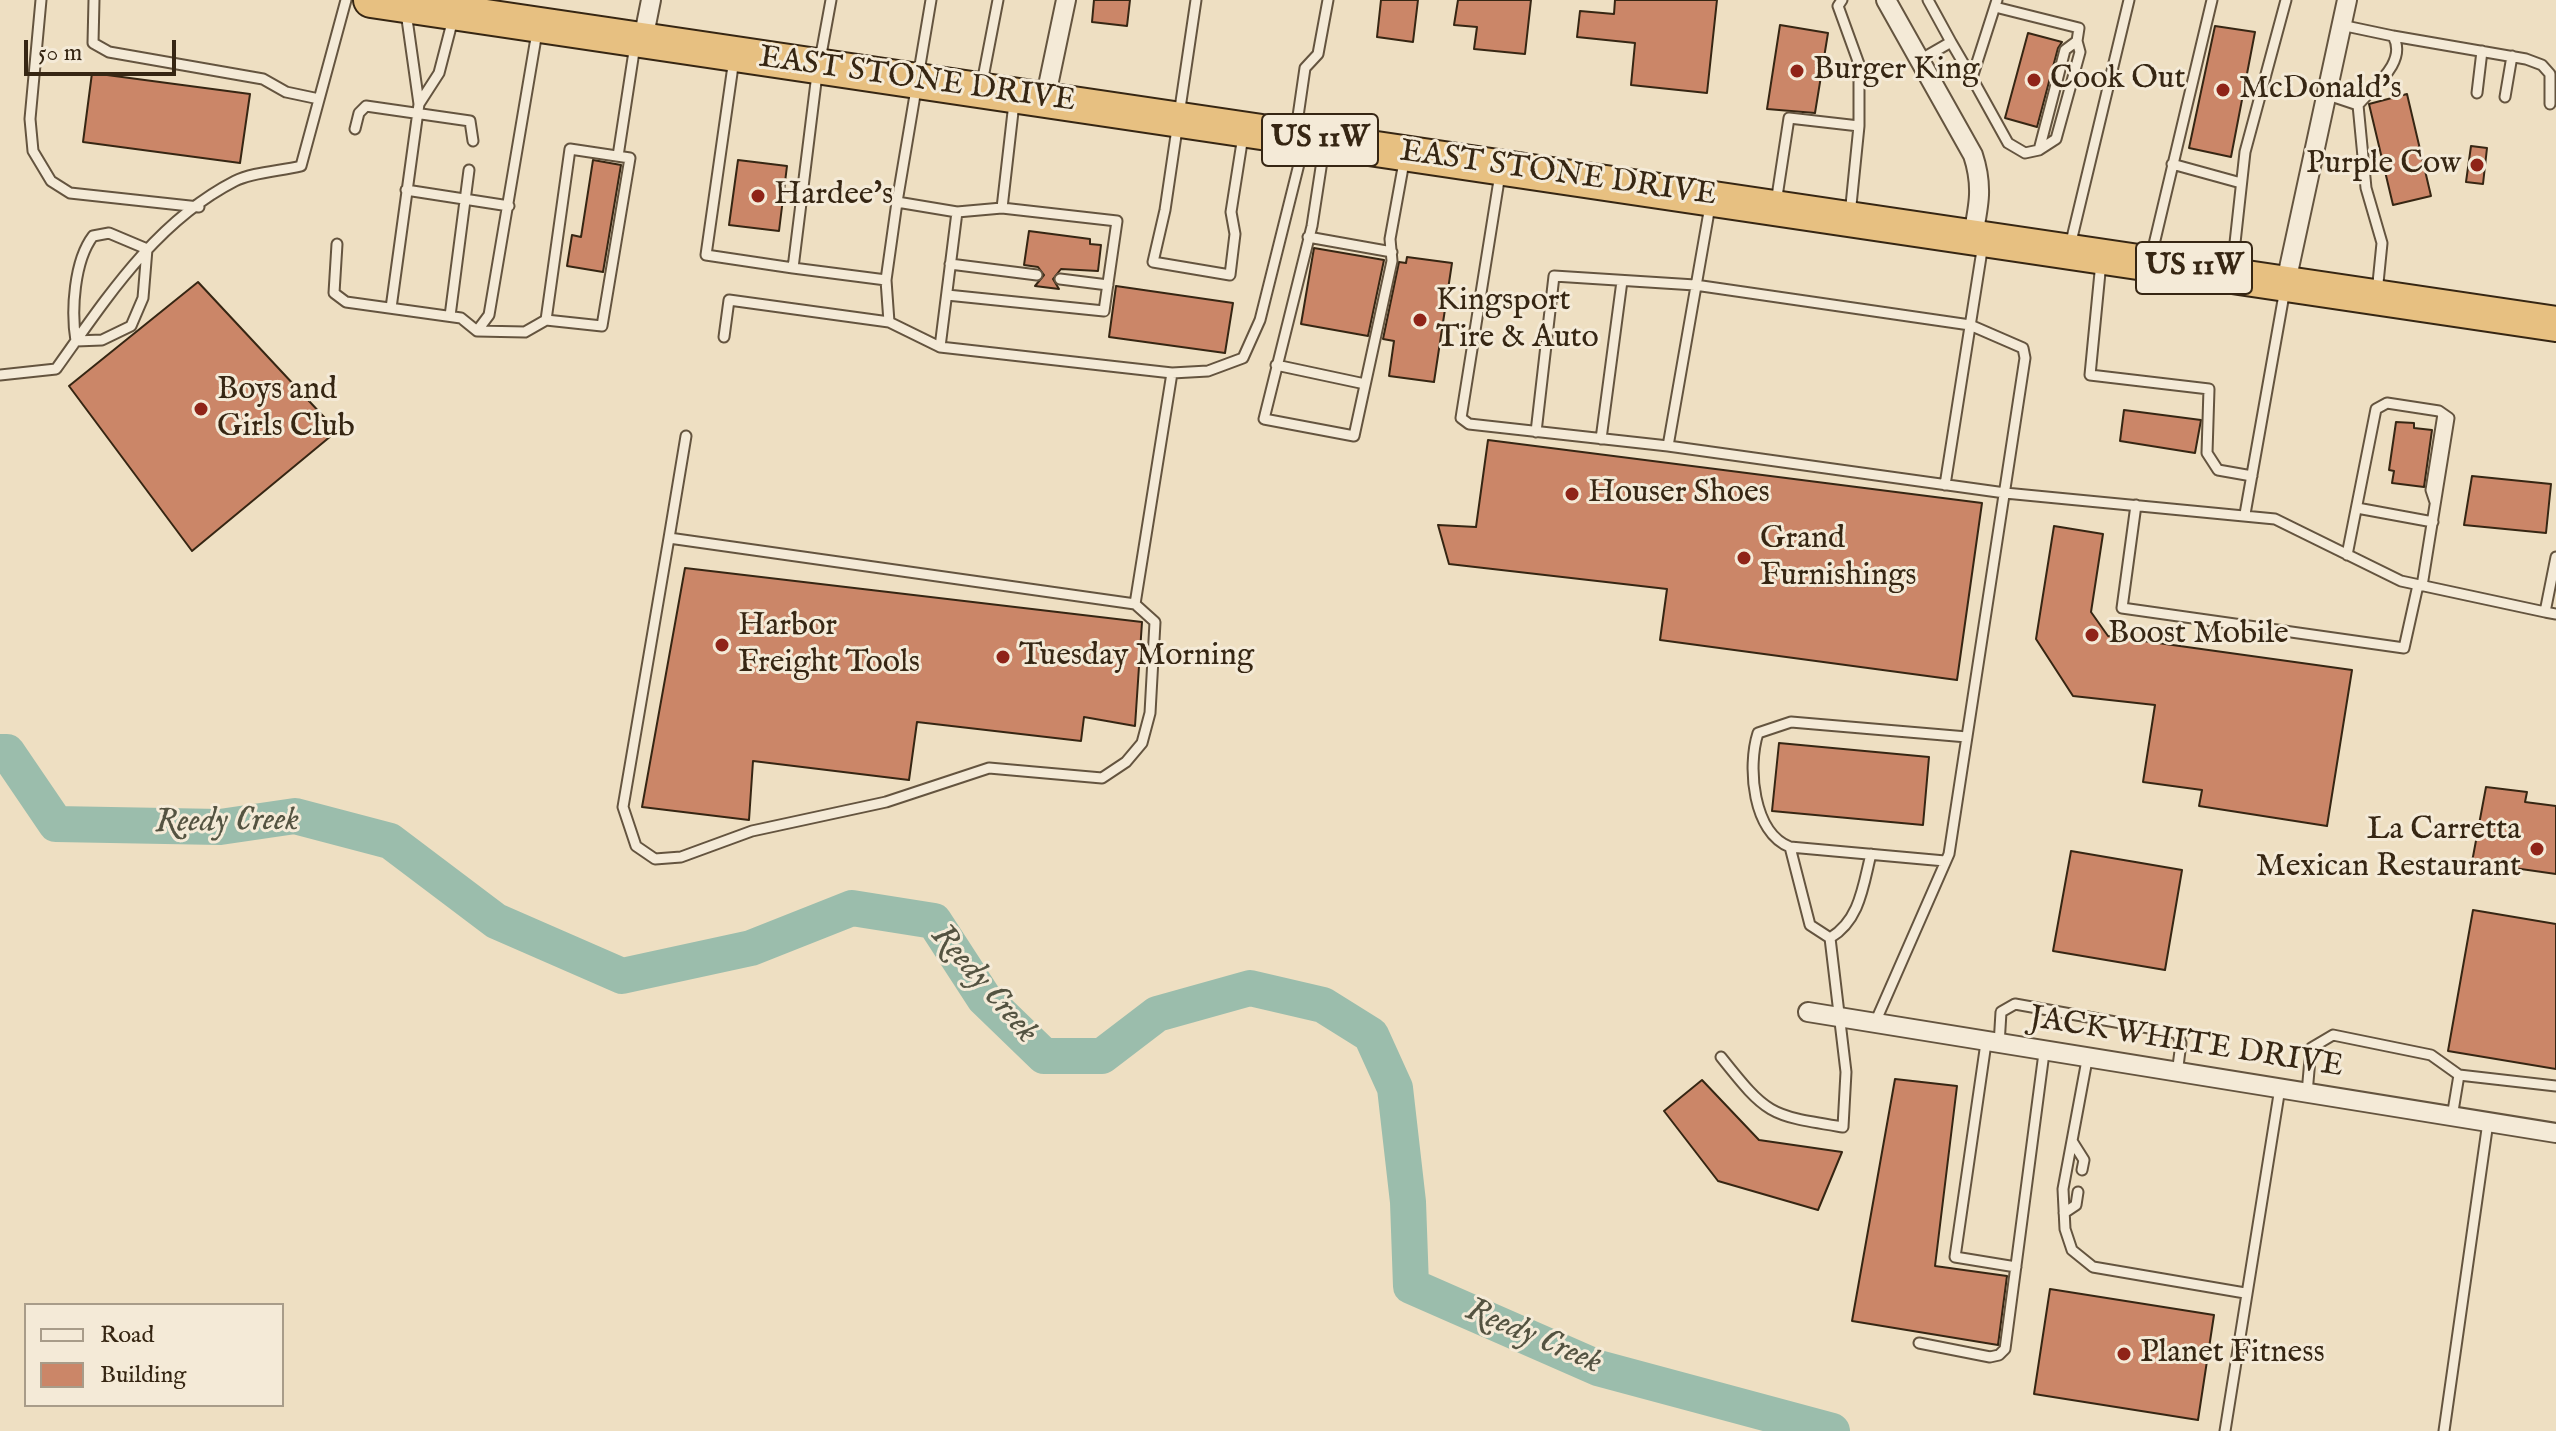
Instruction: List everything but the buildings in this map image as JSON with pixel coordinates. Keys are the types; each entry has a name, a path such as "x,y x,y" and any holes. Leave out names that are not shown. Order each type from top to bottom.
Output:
{"highway":[{"name":"EAST STONE DRIVE","path":"371,0 2150,261 2556,324"}],"street":[{"path":"640,40 651,0"},
{"path":"1030,98 1066,0"},
{"path":"2286,282 2324,94 2347,0"},
{"path":"1889,1 1918,61 1973,155 1981,179 1978,236"},
{"name":"JACK WHITE DRIVE","path":"1808,1012 2087,1060 2556,1133"}],"lane":[{"path":"41,0 30,119 33,151 51,181 70,193 199,207"},
{"path":"94,0 93,43 109,52 263,79 286,92 319,99"},
{"path":"0,375 56,369 135,260 147,249 237,180 301,166 346,0"},
{"path":"793,268 818,66 831,0"},
{"path":"889,322 886,280 931,0"},
{"path":"980,90 998,0"},
{"path":"1196,0 1176,119 1165,210 1153,262 1230,275 1235,234 1231,212 1244,129"},
{"path":"1328,0 1318,54 1305,68 1309,138 1308,237 1264,419 1354,436 1392,252 1390,239 1406,153"},
{"path":"1842,0 1838,6 1841,19 1859,64 1859,126 1850,217"},
{"path":"1928,0 2008,143 2025,153 2039,150 2056,139 2080,52 2077,41 2079,28 1996,3 1972,78"},
{"path":"2129,0 2086,252 2090,375 2209,389 2207,453 2218,470 2252,476"},
{"path":"2150,261 2212,0"},
{"path":"2231,274 2245,152 2286,0"},
{"path":"391,308 418,109 406,5"},
{"path":"418,109 439,73 455,12"},
{"path":"477,331 489,315 538,24"},
{"path":"2341,25 2512,56 2542,65 2550,74 2550,104"},
{"path":"2376,296 2382,243 2366,188 2358,105 2399,55 2393,36"},
{"path":"618,156 640,40"},
{"path":"2039,150 2065,50 2077,41"},
{"path":"1918,61 1951,42"},
{"path":"2477,93 2482,51"},
{"path":"735,54 706,255 886,280"},
{"path":"2505,97 2512,56"},
{"path":"2324,94 2358,105"},
{"path":"1002,208 1030,98"},
{"path":"355,129 359,113 366,106 418,109 470,121 473,141"},
{"path":"1776,207 1789,118 1859,126"},
{"path":"724,337 729,300 889,322 940,347 1172,373 1208,371 1243,358 1260,320 1309,138"},
{"path":"337,244 334,293 346,302 461,318 477,331 525,332 546,320 602,326 630,158 570,149 546,320"},
{"path":"2172,164 2241,183"},
{"path":"1501,167 1461,418 1469,424 1668,446 2005,493 2275,519 2401,581 2551,613 2556,557"},
{"path":"450,316 469,170"},
{"path":"406,190 509,206"},
{"path":"1668,446 1712,197"},
{"path":"897,202 957,212 1002,208 1117,221 1104,311 947,295"},
{"path":"940,347 957,212"},
{"path":"76,341 73,319 85,247 93,236 109,233 147,249"},
{"path":"1945,485 1970,325 1978,236"},
{"path":"1308,237 1392,252"},
{"path":"76,341 102,340 131,326 143,298 147,249"},
{"path":"950,264 1037,275"},
{"path":"1536,432 1554,276 1695,285 1970,325 2023,348 2025,358 2005,493 1945,861 1874,1025"},
{"path":"1060,279 1108,285"},
{"path":"1601,439 1622,281"},
{"path":"2245,514 2286,282"},
{"path":"1276,365 1365,384"},
{"path":"1135,604 1172,373"},
{"path":"2136,505 2122,608 2404,648 2433,522 2449,418 2443,414 2387,403 2376,409 2347,555"},
{"path":"669,538 1135,604 1155,622 1150,713 1142,743 1126,762 1102,778 1028,769 989,768 886,802 752,831 681,857 655,859 636,846 623,807 686,436"},
{"path":"2357,508 2433,522"},
{"path":"1945,861 1790,847 1776,842 1761,819 1754,746 1758,733 1781,725 1804,722 1967,737"},
{"path":"1790,847 1810,925 1830,938"},
{"path":"1830,938 1845,929 1856,911 1871,854"},
{"path":"1721,1057 1753,1097 1769,1111 1788,1118 1843,1127 1846,1072 1841,1018 1830,961 1830,938"},
{"path":"2016,1267 1955,1257 2001,1012 2015,1004 2177,1033 2181,1043 2177,1074"},
{"path":"2307,1093 2311,1048 2333,1035 2431,1055 2459,1075 2556,1086"},
{"path":"1919,1343 1978,1356 1999,1355 2005,1349 2044,1053"},
{"path":"2087,1060 2063,1189 2064,1213 2072,1250 2093,1267 2245,1293"},
{"path":"2452,1117 2459,1075"},
{"path":"2225,1431 2280,1088"},
{"path":"2444,1431 2488,1122"},
{"path":"2072,1141 2084,1160 2082,1170"},
{"path":"2064,1213 2076,1205 2078,1192"}],"waterway":[{"name":"Reedy Creek","path":"0,752 7,752 56,824 220,827 295,816 390,841 496,921 622,976 751,948 852,908 934,921 984,998 1044,1056 1102,1056 1157,1014 1250,988 1323,1005 1371,1035 1395,1088 1408,1202 1411,1286 1598,1368 1832,1431"}],"place":[{"name":"Burger King","path":"1797,71"},
{"name":"Cook Out","path":"2034,80"},
{"name":"McDonald's","path":"2223,90"},
{"name":"Purple Cow","path":"2477,165"},
{"name":"Hardee's","path":"758,196"},
{"name":"Kingsport Tire & Auto","path":"1420,320"},
{"name":"Boys and Girls Club","path":"201,409"},
{"name":"Houser Shoes","path":"1572,494"},
{"name":"Grand Furnishings","path":"1744,558"},
{"name":"Boost Mobile","path":"2092,635"},
{"name":"Harbor Freight Tools","path":"722,645"},
{"name":"Tuesday Morning","path":"1003,657"},
{"name":"La Carretta Mexican Restaurant","path":"2537,849"},
{"name":"Planet Fitness","path":"2124,1354"}]}
